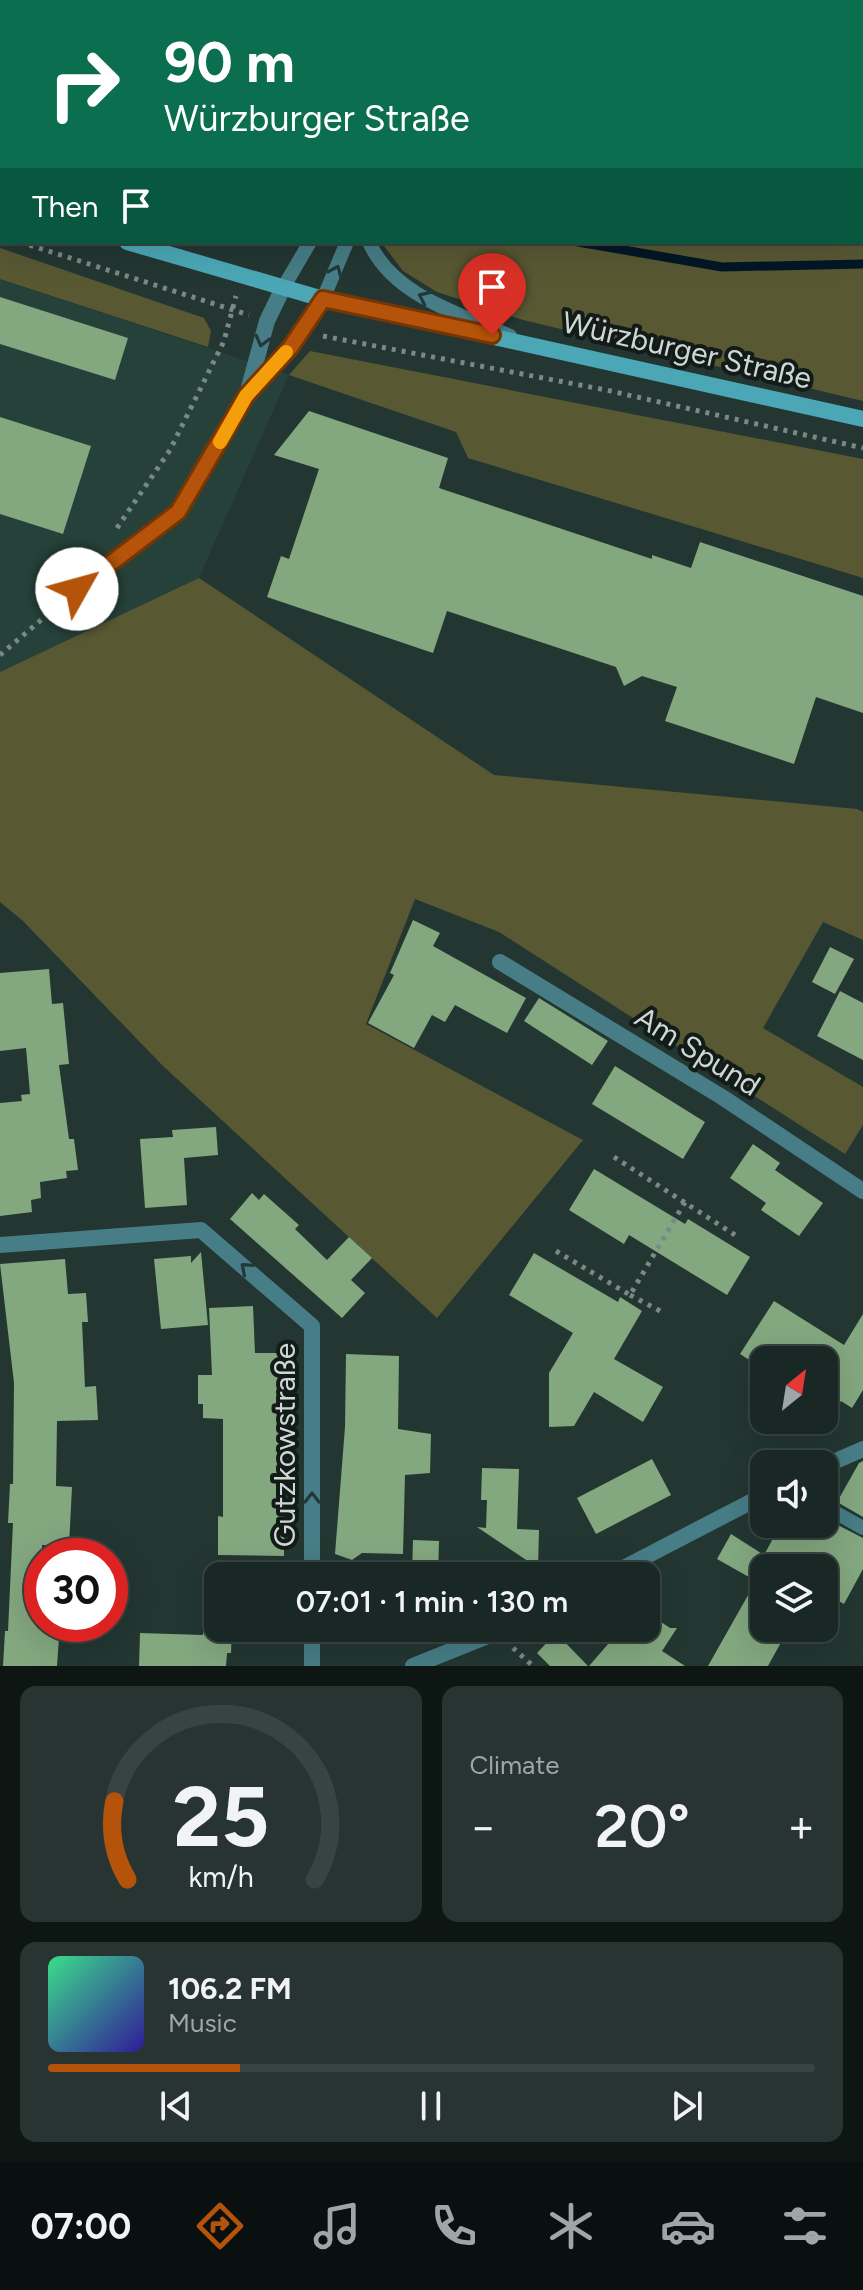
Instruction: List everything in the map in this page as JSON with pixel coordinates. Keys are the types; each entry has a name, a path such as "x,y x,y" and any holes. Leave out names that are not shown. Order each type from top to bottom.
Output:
{"main road":[{"name":"Würzburger Straße","path":"134,244 323,299 863,419"}],"street":[{"path":"246,396 267,321 283,288"},
{"path":"77,589 178,512 246,396 302,332 323,299"},
{"name":"Am Spund","path":"500,962 722,1097 863,1191"},
{"name":"Gutzkowstraße","path":"0,1245 201,1230 312,1326 312,1562"},
{"path":"838,1460 863,1449"},
{"path":"635,1562 750,1502"},
{"path":"312,1642 312,1666"},
{"path":"413,1666 473,1642"}],"lane":[{"path":"283,288 309,244"},
{"path":"323,299 346,244"},
{"path":"370,244 387,273 409,289 521,341"},
{"path":"838,1514 863,1528"}],"path":[{"path":"26,244 267,321"},
{"path":"112,536 170,450 224,341 242,276"},
{"path":"302,332 606,390 863,448"},
{"path":"0,655 77,589"},
{"path":"614,1157 735,1235"},
{"path":"630,1295 685,1202"},
{"path":"556,1251 662,1312"}],"shaded area":[{"path":"383,244 863,244 863,401 523,320 437,292 403,271"},
{"path":"0,248 204,318 211,331 208,347 0,279"},
{"path":"0,279 289,375 199,578 0,672"},
{"path":"310,351 863,459 863,578 468,458 456,432 289,375"},
{"path":"199,578 494,775 863,812 863,940 823,922 763,1028 863,1087 863,1125 845,1154 499,932 415,899 366,1024 583,1140 437,1318 163,1066 23,921 0,902 0,672"}],"building":[{"path":"0,297 128,338 115,380 0,344"},
{"path":"309,411 448,458 439,488 652,559 652,555 691,568 700,542 863,596 863,713 816,697 794,764 665,721 677,687 642,676 624,686 616,667 447,611 433,653 267,597 281,556 289,559 319,469 274,455"},
{"path":"0,417 91,446 63,534 0,514"},
{"path":"413,920 440,933 433,946 526,998 507,1033 455,1005 445,1022 432,1015 414,1048 368,1023 394,975 390,973"},
{"path":"830,947 854,959 835,994 812,982"},
{"path":"49,969 52,1004 63,1003 69,1064 59,1065 69,1139 74,1139 78,1170 66,1171 67,1178 40,1182 41,1198 31,1200 32,1212 0,1216 0,1103 22,1101 21,1095 30,1094 26,1048 0,1051 0,973"},
{"path":"840,991 863,1003 863,1060 817,1036"},
{"path":"539,998 608,1041 592,1065 524,1021"},
{"path":"615,1066 705,1122 683,1159 592,1104"},
{"path":"216,1127 218,1155 184,1158 187,1205 145,1208 140,1139 173,1137 172,1130"},
{"path":"753,1144 780,1163 775,1170 823,1203 799,1236 761,1210 766,1203 730,1178"},
{"path":"594,1169 685,1224 688,1219 750,1257 727,1295 629,1235 624,1244 569,1210"},
{"path":"252,1193 259,1200 264,1194 299,1225 295,1229 327,1260 349,1237 372,1258 351,1280 365,1293 342,1318 230,1219"},
{"path":"201,1252 208,1325 161,1329 154,1259 191,1256 191,1263"},
{"path":"534,1253 618,1302 620,1297 642,1311 614,1359 663,1387 643,1422 594,1392 574,1426 549,1427 549,1373 573,1333 509,1295"},
{"path":"65,1259 68,1294 86,1293 88,1322 82,1322 85,1387 96,1386 98,1420 57,1421 56,1486 72,1487 69,1538 24,1538 24,1642 59,1642 57,1666 3,1666 5,1631 8,1631 13,1523 8,1523 10,1484 13,1484 14,1383 0,1264"},
{"path":"774,1301 844,1345 863,1314 863,1390 852,1408 841,1401 838,1406 838,1346 750,1346 750,1360 740,1354"},
{"path":"253,1306 255,1353 279,1353 279,1362 295,1363 295,1387 283,1387 284,1556 218,1555 218,1516 223,1517 223,1419 203,1418 203,1404 198,1404 198,1375 212,1375 209,1308"},
{"path":"346,1354 399,1356 398,1429 431,1434 430,1473 405,1475 403,1554 362,1553 352,1560 335,1554 345,1427"},
{"path":"652,1459 671,1495 596,1534 577,1498"},
{"path":"863,1461 863,1517 838,1503"},
{"path":"482,1468 519,1469 517,1529 539,1530 538,1562 529,1562 477,1527 486,1528 487,1500 481,1500"},
{"path":"838,1525 863,1538 863,1569 844,1604 838,1601 838,1554 765,1554 773,1538 838,1538"},
{"path":"731,1534 762,1554 750,1554 750,1578 717,1559"},
{"path":"413,1540 439,1541 438,1562 412,1562"},
{"path":"750,1592 750,1642 781,1642 768,1666 708,1666"},
{"path":"660,1621 670,1628 677,1628 662,1651 685,1666 589,1666 610,1642 660,1642"},
{"path":"204,1628 204,1642 231,1642 226,1666 139,1666 140,1633 203,1635"},
{"path":"547,1642 565,1642 588,1666 550,1666 537,1653"}],"waterway":[{"path":"590,244 722,267 863,264"}],"slow traffic":[{"path":"220,442 246,396 286,352"}],"route":[{"path":"77,589 178,512 246,396 290,348 323,299 492,335"}]}
